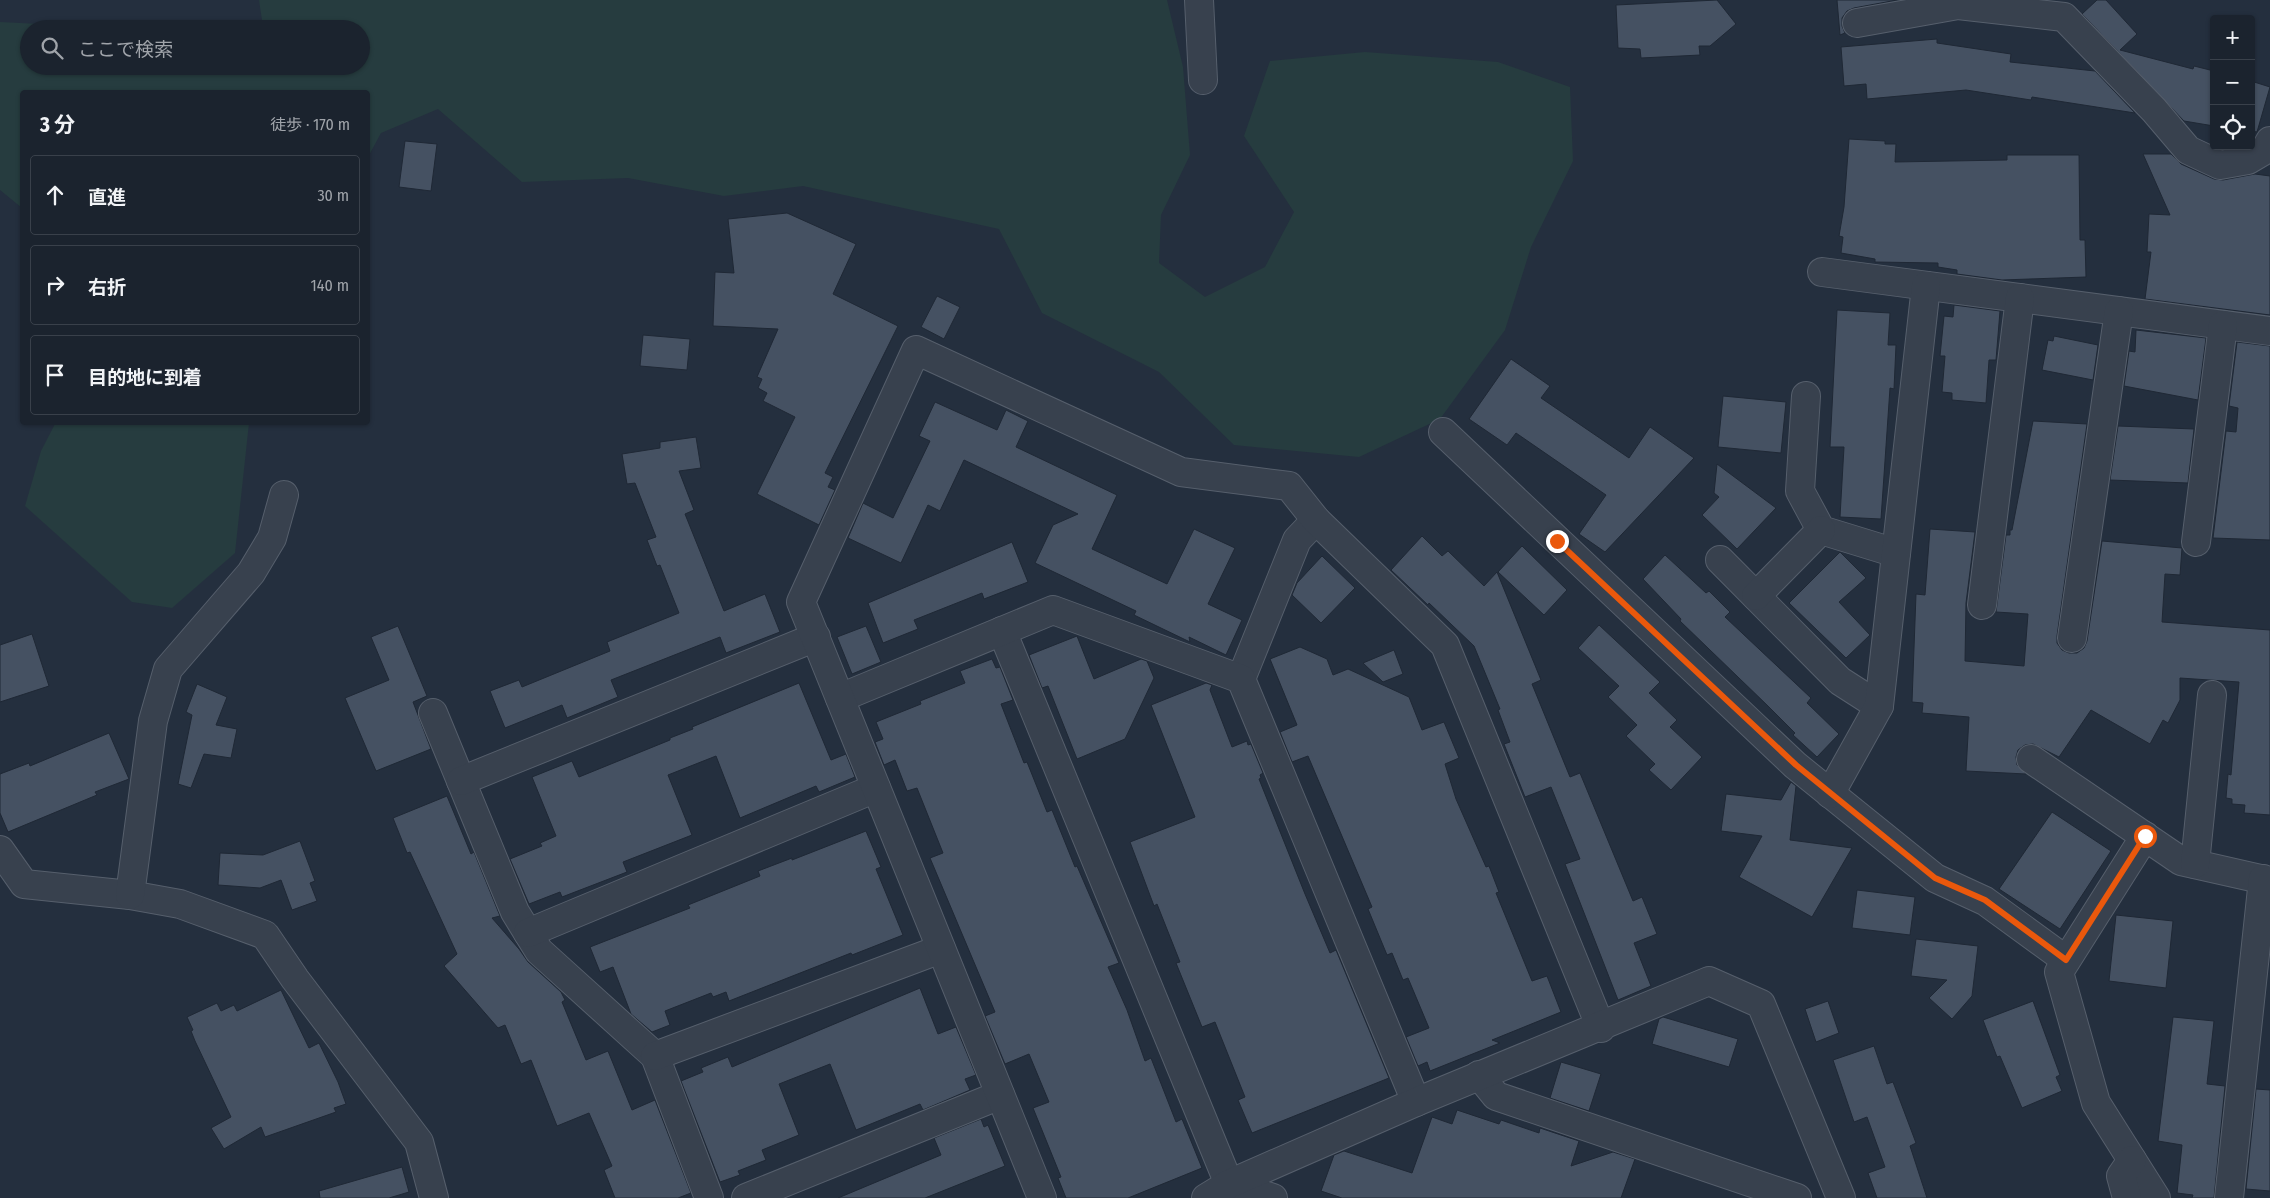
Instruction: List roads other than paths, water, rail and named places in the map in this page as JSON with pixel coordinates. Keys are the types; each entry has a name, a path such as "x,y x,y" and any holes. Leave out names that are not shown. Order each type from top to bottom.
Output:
{"street":[{"path":"1199,0 1203,80"},
{"path":"1857,23 1958,5 1998,5 2064,17 2154,110 2188,150 2220,165 2248,160 2265,150 2270,141"},
{"path":"1822,272 2270,331"},
{"path":"1830,794 1879,706 1926,286"},
{"path":"1982,605 2020,298"},
{"path":"2072,638 2119,311"},
{"path":"2196,542 2224,325"},
{"path":"1042,1198 801,602 916,350 1181,472 1289,486 1316,520 1445,645 1601,1028"},
{"path":"1806,396 1800,492 1821,530 1896,553"},
{"path":"1442,432 1796,765 1830,794 1935,878 1985,900 2066,960"},
{"path":"130,895 153,721 168,669 250,573 272,538 284,495"},
{"path":"1316,520 1297,540 1241,679 1416,1102"},
{"path":"1756,596 1821,530"},
{"path":"1720,560 1840,681 1879,706"},
{"path":"840,698 1053,610 1241,679"},
{"path":"1002,631 1229,1184"},
{"path":"461,781 816,637"},
{"path":"2195,864 2212,695"},
{"path":"433,713 515,912 539,951 654,1056 709,1198"},
{"path":"2032,759 2182,861 2266,880 2229,1198"},
{"path":"528,933 876,788"},
{"path":"2145,836 2059,972 2096,1103 2156,1198"},
{"path":"0,850 24,884 130,895 180,904 266,935 294,979 419,1142 434,1198"},
{"path":"654,1056 941,949"},
{"path":"1206,1198 1229,1184 1416,1102 1601,1028 1709,982 1761,1004 1837,1197"},
{"path":"1479,1076 1496,1096 1797,1198"},
{"path":"746,1198 1000,1094"},
{"path":"2127,1198 2121,1176 2132,1160"},
{"path":"1229,1184 1273,1198"}]}
